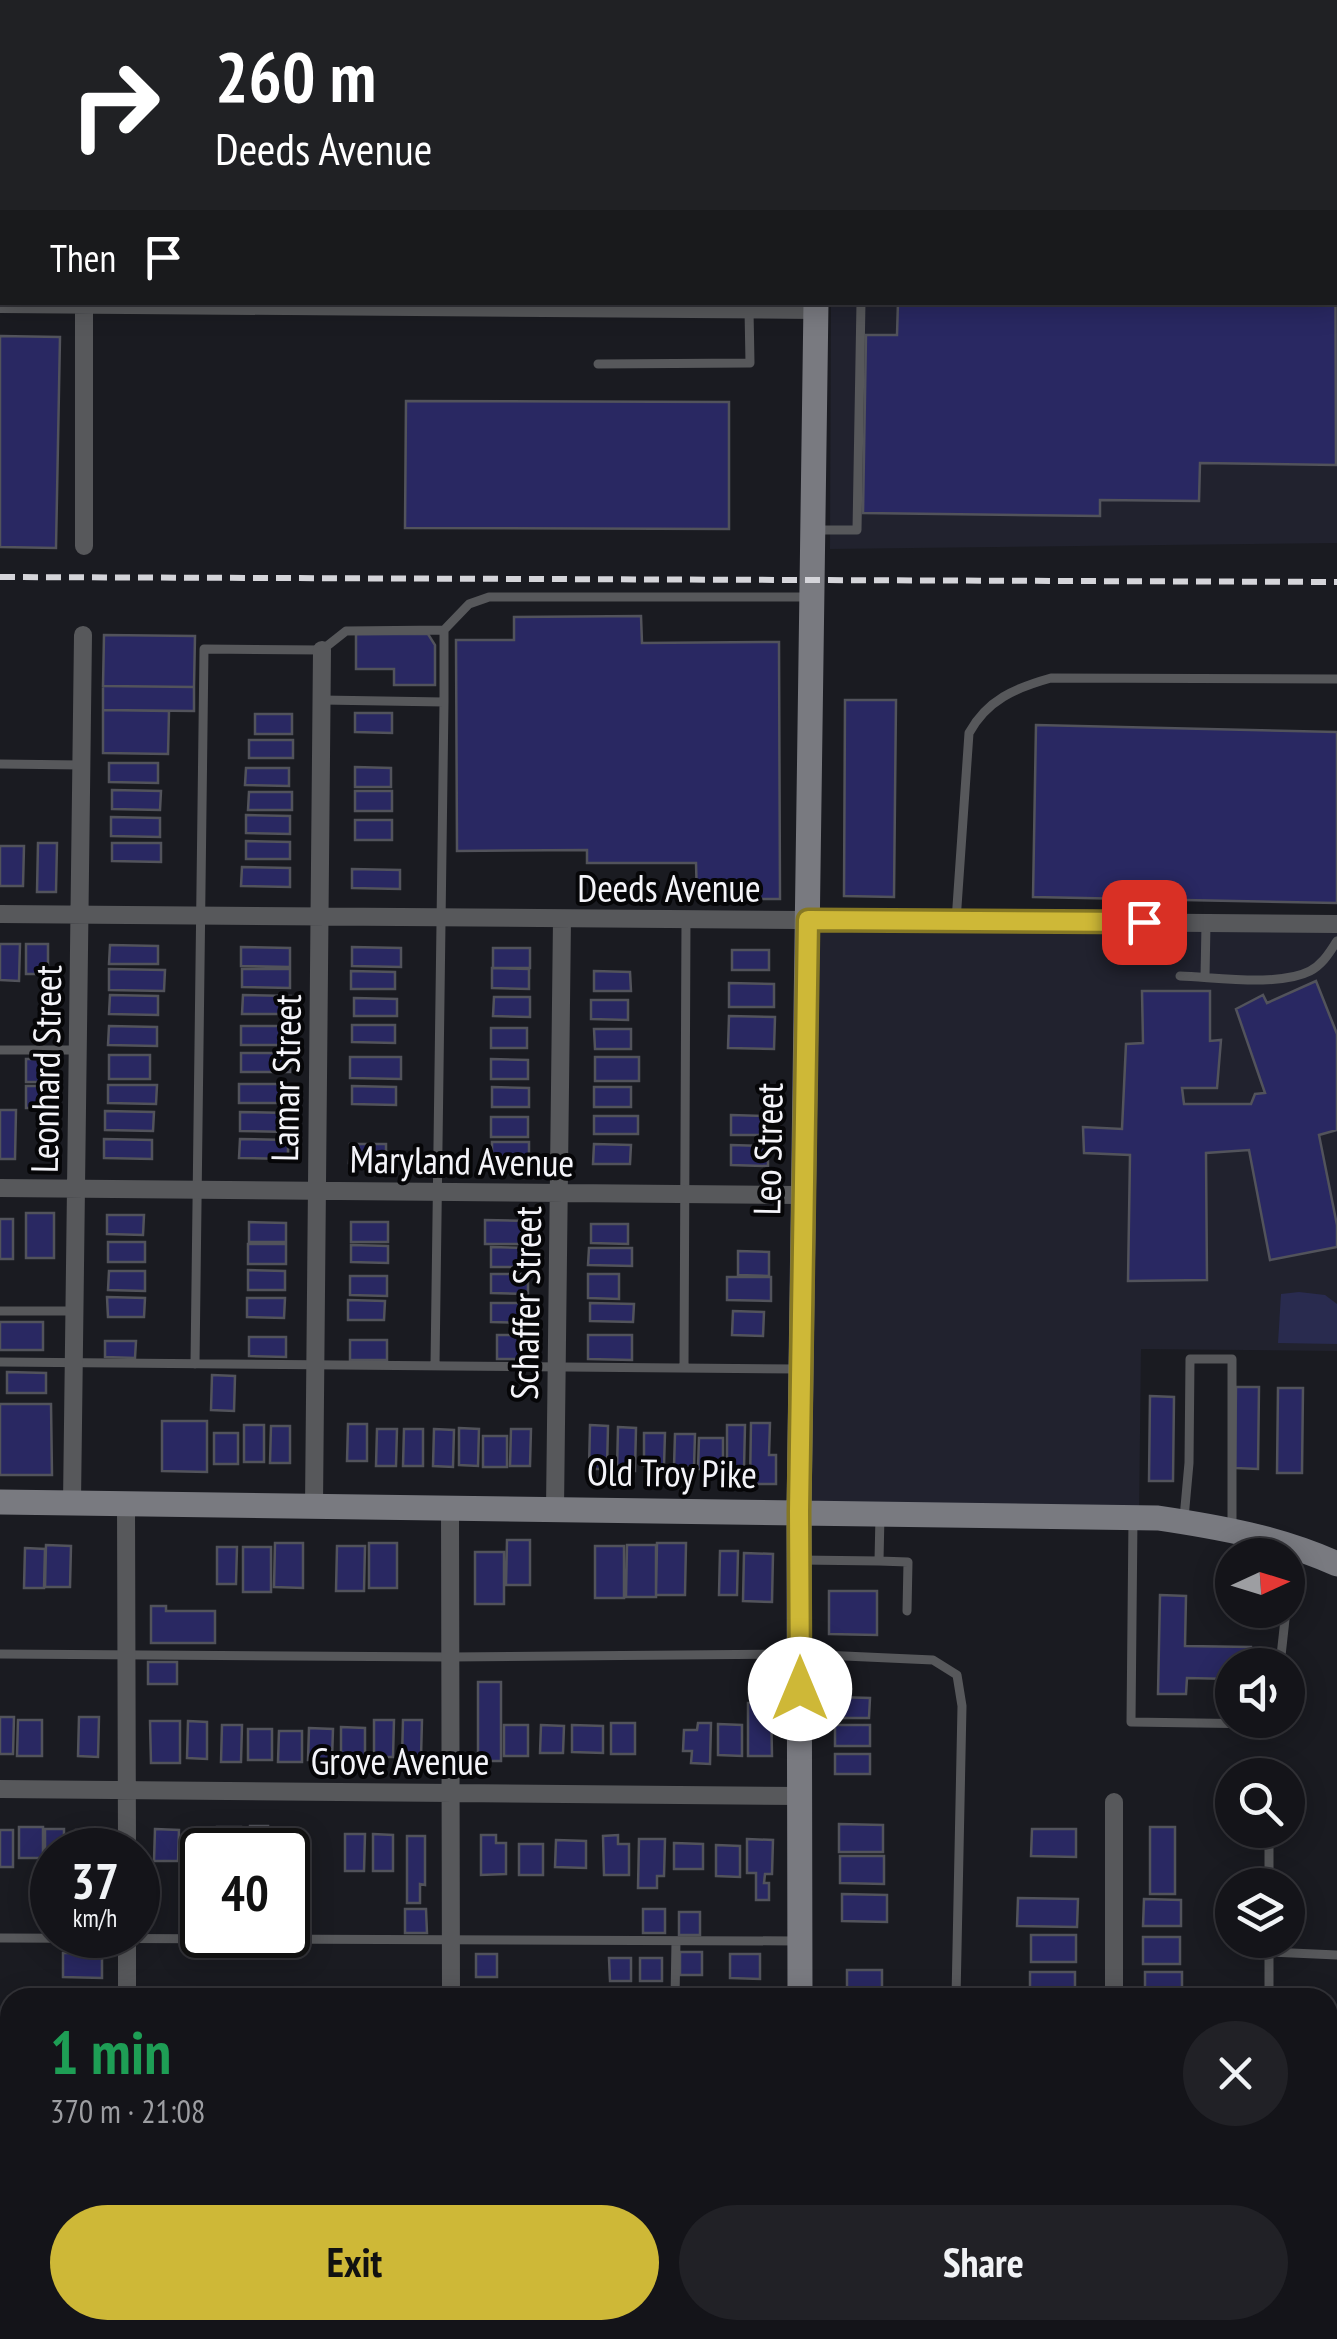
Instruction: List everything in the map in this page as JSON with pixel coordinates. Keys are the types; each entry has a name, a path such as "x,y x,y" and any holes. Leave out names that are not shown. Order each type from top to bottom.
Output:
{"street":[{"path":"84,305 84,546"},
{"path":"449,305 749,310 816,306"},
{"name":"Leo Street","path":"800,1988 799,1511 816,306"},
{"name":"Leonhard Street","path":"72,1503 82,635"},
{"name":"Lamar Street","path":"314,1506 322,650"},
{"name":"Deeds Avenue","path":"0,914 1337,924"},
{"name":"Schaffer Street","path":"555,1508 562,918"},
{"name":"Maryland Avenue","path":"0,1188 804,1195"},
{"name":"Old Troy Pike","path":"0,1502 1134,1518 1184,1522 1260,1538"},
{"path":"126,1504 127,1828"},
{"path":"450,1508 451,1988"},
{"name":"Old Troy Pike","path":"1305,1552 1337,1564"},
{"name":"Grove Avenue","path":"0,1789 800,1796"},
{"path":"1114,1802 1114,1988"},
{"path":"127,1958 127,1988"}],"lane":[{"path":"814,530 857,530 862,305"},
{"path":"598,364 750,363 749,310"},
{"path":"436,1366 444,630 469,604 489,598 812,597"},
{"path":"196,1364 204,649 322,650 346,630 444,630"},
{"path":"956,921 968,734 978,716 995,701 1020,686 1050,678 1337,679"},
{"path":"322,700 444,702"},
{"path":"0,764 81,764"},
{"path":"684,1368 686,920"},
{"path":"1205,976 1206,923"},
{"path":"1180,976 1284,979 1308,972 1325,960 1337,941"},
{"path":"0,1050 78,1050"},
{"path":"0,1311 74,1312"},
{"path":"1184,1522 1190,1359 1232,1359 1232,1530"},
{"path":"0,1362 802,1368"},
{"path":"879,1561 880,1512"},
{"path":"1134,1518 1131,1722 1215,1723"},
{"path":"799,1560 908,1562 907,1611"},
{"path":"0,1654 800,1654 933,1660 957,1675 962,1706 956,1988"},
{"path":"0,1938 30,1938"},
{"path":"160,1938 800,1942"},
{"path":"676,1941 676,1988"},
{"path":"1305,1954 1337,1955"},
{"path":"1269,1958 1269,1988"}],"shaded area":[{"path":"831,305 1337,305 1337,543 830,549"},
{"path":"808,920 1337,924 1337,1351 1141,1349 1139,1518 799,1511"},
{"path":"1281,1294 1325,1295 1337,1304 1337,1344 1278,1343"}],"building":[{"path":"898,305 1336,305 1336,465 1200,463 1199,501 1100,500 1100,516 863,513 866,335 897,335"},
{"path":"0,336 60,337 56,548 0,547"},
{"path":"406,401 729,402 729,529 405,528"},
{"path":"641,616 642,643 779,642 780,899 697,899 696,863 587,863 587,850 457,851 456,640 514,640 514,617"},
{"path":"356,634 428,634 435,645 435,685 394,685 394,669 356,669"},
{"path":"104,635 195,636 194,687 103,686"},
{"path":"103,686 194,687 194,711 103,710"},
{"path":"845,700 896,700 894,897 844,896"},
{"path":"103,710 169,711 168,754 103,753"},
{"path":"355,713 392,713 392,733 355,732"},
{"path":"255,714 292,714 292,734 255,734"},
{"path":"1036,725 1337,732 1337,903 1033,897"},
{"path":"249,740 293,740 293,758 249,758"},
{"path":"109,763 158,763 158,783 109,782"},
{"path":"355,767 391,768 391,787 355,787"},
{"path":"246,768 289,768 289,786 245,785"},
{"path":"112,790 161,791 160,810 112,809"},
{"path":"355,791 392,791 392,811 355,811"},
{"path":"249,792 292,792 292,810 248,810"},
{"path":"246,815 290,816 290,834 246,833"},
{"path":"111,817 160,818 160,837 111,836"},
{"path":"355,820 392,820 392,840 355,840"},
{"path":"246,841 290,842 290,859 246,859"},
{"path":"38,843 57,843 56,892 37,892"},
{"path":"112,843 161,843 161,862 112,861"},
{"path":"0,846 24,846 23,886 0,886"},
{"path":"242,867 290,868 290,887 241,886"},
{"path":"352,869 400,870 400,889 352,888"},
{"path":"0,944 20,944 19,981 0,980"},
{"path":"26,944 48,944 48,974 26,974"},
{"path":"110,945 158,946 158,964 109,964"},
{"path":"241,947 290,948 290,967 241,966"},
{"path":"352,947 401,948 401,967 352,966"},
{"path":"493,948 530,948 530,968 493,968"},
{"path":"732,950 769,950 769,970 732,970"},
{"path":"492,968 529,969 529,989 492,988"},
{"path":"109,969 165,970 164,991 109,990"},
{"path":"242,969 290,969 290,988 242,987"},
{"path":"351,971 395,972 395,989 351,989"},
{"path":"594,971 630,972 631,991 594,991"},
{"path":"1316,981 1337,1034 1337,1130 1319,1135 1337,1225 1337,1247 1270,1260 1249,1150 1206,1153 1207,1280 1128,1281 1130,1155 1084,1153 1083,1127 1122,1129 1126,1044 1143,1043 1142,991 1210,991 1210,1041 1221,1040 1217,1088 1182,1088 1184,1104 1251,1104 1255,1094 1265,1093 1236,1009 1263,995 1267,1003"},
{"path":"729,983 774,984 774,1007 729,1007"},
{"path":"110,995 158,996 158,1015 109,1014"},
{"path":"243,995 291,996 291,1014 242,1014"},
{"path":"494,997 530,997 530,1017 493,1016"},
{"path":"354,998 397,999 397,1016 354,1016"},
{"path":"591,1000 628,1000 628,1020 591,1019"},
{"path":"729,1016 775,1017 774,1049 728,1048"},
{"path":"352,1025 395,1025 395,1043 352,1042"},
{"path":"109,1026 157,1027 157,1046 108,1045"},
{"path":"241,1026 290,1026 290,1045 241,1045"},
{"path":"491,1028 527,1028 527,1048 491,1048"},
{"path":"594,1029 631,1029 631,1049 595,1049"},
{"path":"241,1053 290,1053 290,1072 241,1072"},
{"path":"109,1055 150,1055 150,1079 109,1079"},
{"path":"350,1057 401,1057 401,1079 350,1078"},
{"path":"595,1057 639,1057 639,1081 595,1081"},
{"path":"26,1059 56,1059 56,1082 26,1082"},
{"path":"491,1059 528,1060 528,1079 491,1079"},
{"path":"239,1084 288,1084 287,1103 239,1103"},
{"path":"108,1085 157,1085 156,1104 108,1103"},
{"path":"26,1086 56,1086 56,1108 26,1108"},
{"path":"352,1086 396,1087 396,1105 352,1104"},
{"path":"492,1087 529,1088 529,1107 492,1107"},
{"path":"594,1087 631,1087 631,1107 594,1107"},
{"path":"0,1110 16,1110 15,1159 0,1159"},
{"path":"105,1111 154,1112 153,1131 105,1130"},
{"path":"240,1112 289,1113 289,1132 240,1131"},
{"path":"731,1115 768,1116 768,1135 731,1135"},
{"path":"594,1116 638,1116 638,1134 594,1134"},
{"path":"491,1117 528,1117 528,1137 491,1137"},
{"path":"104,1139 152,1140 152,1159 104,1158"},
{"path":"240,1139 288,1140 288,1159 239,1158"},
{"path":"492,1142 529,1142 529,1162 492,1162"},
{"path":"350,1144 386,1144 386,1164 349,1163"},
{"path":"594,1144 631,1145 630,1164 593,1164"},
{"path":"731,1145 768,1146 768,1166 731,1165"},
{"path":"26,1213 54,1213 54,1258 26,1258"},
{"path":"107,1215 144,1215 143,1235 107,1234"},
{"path":"0,1219 13,1219 13,1259 0,1259"},
{"path":"485,1220 530,1221 529,1244 485,1244"},
{"path":"249,1222 286,1223 286,1242 249,1242"},
{"path":"351,1222 388,1222 388,1242 351,1242"},
{"path":"591,1224 628,1224 628,1244 591,1243"},
{"path":"108,1242 145,1242 145,1262 108,1262"},
{"path":"248,1244 286,1244 286,1264 248,1264"},
{"path":"351,1245 388,1246 388,1263 351,1262"},
{"path":"491,1247 527,1248 527,1267 491,1267"},
{"path":"589,1248 632,1248 632,1266 588,1265"},
{"path":"738,1251 769,1252 769,1276 738,1275"},
{"path":"248,1270 285,1271 285,1290 248,1290"},
{"path":"109,1271 145,1271 145,1291 108,1290"},
{"path":"491,1274 528,1274 528,1294 491,1293"},
{"path":"588,1274 619,1274 619,1299 588,1298"},
{"path":"350,1276 387,1276 387,1296 350,1295"},
{"path":"727,1277 771,1277 771,1301 727,1300"},
{"path":"107,1297 145,1298 144,1317 108,1317"},
{"path":"247,1298 285,1298 284,1318 247,1317"},
{"path":"348,1300 385,1301 384,1320 348,1320"},
{"path":"491,1303 528,1303 528,1323 491,1322"},
{"path":"590,1303 634,1304 633,1322 590,1321"},
{"path":"733,1311 764,1312 763,1336 732,1335"},
{"path":"0,1322 43,1322 43,1350 0,1350"},
{"path":"497,1335 528,1335 528,1359 497,1359"},
{"path":"588,1335 632,1335 632,1360 588,1359"},
{"path":"249,1337 286,1337 286,1357 249,1356"},
{"path":"350,1340 387,1340 387,1360 350,1360"},
{"path":"105,1341 136,1341 135,1358 105,1357"},
{"path":"7,1372 46,1373 46,1393 7,1393"},
{"path":"212,1375 235,1376 234,1411 211,1410"},
{"path":"1236,1387 1259,1387 1258,1469 1235,1468"},
{"path":"1278,1388 1303,1388 1302,1473 1277,1473"},
{"path":"1150,1396 1174,1397 1173,1481 1149,1481"},
{"path":"0,1404 51,1404 52,1475 0,1475"},
{"path":"162,1421 207,1421 207,1472 162,1471"},
{"path":"751,1423 770,1423 769,1455 776,1455 776,1484 750,1484"},
{"path":"348,1424 367,1424 367,1461 347,1461"},
{"path":"244,1425 264,1425 264,1462 244,1462"},
{"path":"590,1425 608,1426 607,1469 589,1469"},
{"path":"727,1425 745,1425 744,1469 727,1469"},
{"path":"271,1426 290,1426 290,1463 270,1463"},
{"path":"618,1427 636,1428 635,1471 617,1471"},
{"path":"459,1428 479,1429 478,1466 459,1465"},
{"path":"377,1429 397,1429 396,1466 376,1466"},
{"path":"404,1429 423,1429 423,1466 403,1466"},
{"path":"434,1429 454,1430 453,1467 433,1466"},
{"path":"511,1429 531,1429 530,1466 510,1466"},
{"path":"214,1433 238,1433 238,1464 214,1464"},
{"path":"644,1433 665,1433 664,1466 644,1466"},
{"path":"675,1434 695,1434 694,1467 674,1467"},
{"path":"483,1436 507,1436 507,1467 483,1467"},
{"path":"699,1438 723,1438 723,1469 698,1469"},
{"path":"507,1540 530,1540 530,1585 506,1585"},
{"path":"275,1543 303,1543 303,1588 274,1587"},
{"path":"369,1543 397,1543 397,1588 369,1588"},
{"path":"657,1543 686,1543 685,1595 656,1595"},
{"path":"46,1545 71,1546 70,1587 45,1587"},
{"path":"627,1545 656,1545 656,1597 626,1597"},
{"path":"337,1546 365,1546 364,1591 336,1591"},
{"path":"595,1546 624,1546 624,1598 595,1598"},
{"path":"217,1547 237,1547 236,1584 217,1584"},
{"path":"243,1547 271,1547 271,1592 243,1592"},
{"path":"25,1548 45,1549 44,1588 24,1588"},
{"path":"720,1551 738,1551 737,1595 719,1595"},
{"path":"475,1552 504,1552 504,1604 475,1604"},
{"path":"744,1553 773,1554 772,1602 743,1601"},
{"path":"829,1591 877,1591 877,1635 829,1634"},
{"path":"1160,1595 1186,1596 1185,1646 1251,1647 1215,1648 1215,1679 1187,1678 1186,1694 1158,1694"},
{"path":"151,1606 166,1606 166,1611 215,1611 215,1643 151,1643"},
{"path":"148,1662 177,1662 177,1684 148,1684"},
{"path":"478,1682 501,1682 501,1761 478,1761"},
{"path":"835,1697 870,1698 869,1718 835,1718"},
{"path":"748,1703 771,1703 772,1756 748,1756"},
{"path":"0,1717 14,1717 13,1754 0,1754"},
{"path":"79,1717 99,1717 98,1757 78,1756"},
{"path":"18,1720 42,1720 42,1756 17,1756"},
{"path":"374,1720 394,1720 393,1757 374,1757"},
{"path":"403,1720 422,1720 421,1757 402,1757"},
{"path":"150,1721 180,1721 180,1763 151,1763"},
{"path":"188,1721 207,1722 207,1759 187,1758"},
{"path":"611,1723 635,1723 635,1754 611,1754"},
{"path":"698,1723 711,1723 710,1764 691,1763 692,1751 683,1751 684,1730 697,1730"},
{"path":"718,1724 742,1725 742,1756 718,1755"},
{"path":"222,1725 242,1725 241,1762 221,1762"},
{"path":"504,1725 528,1725 528,1756 504,1756"},
{"path":"541,1725 564,1726 563,1753 540,1753"},
{"path":"572,1725 603,1726 603,1753 572,1752"},
{"path":"835,1725 870,1725 870,1746 835,1746"},
{"path":"341,1727 365,1728 365,1759 341,1759"},
{"path":"309,1728 333,1729 332,1760 308,1760"},
{"path":"248,1729 272,1729 272,1760 248,1760"},
{"path":"279,1731 302,1731 302,1762 278,1762"},
{"path":"835,1754 870,1754 870,1774 835,1774"},
{"path":"839,1824 883,1825 883,1852 839,1852"},
{"path":"19,1827 43,1827 30,1828 30,1858 19,1858"},
{"path":"1150,1827 1175,1827 1175,1894 1150,1894"},
{"path":"160,1829 179,1830 178,1861 160,1861"},
{"path":"1032,1829 1076,1829 1076,1857 1031,1856"},
{"path":"0,1830 13,1830 13,1867 0,1867"},
{"path":"345,1834 365,1834 364,1871 345,1871"},
{"path":"373,1834 393,1835 393,1871 373,1871"},
{"path":"481,1835 496,1835 496,1843 506,1843 506,1874 481,1875"},
{"path":"618,1835 618,1844 629,1844 629,1875 604,1875 603,1836"},
{"path":"407,1836 425,1836 425,1885 420,1884 420,1903 407,1903"},
{"path":"639,1839 665,1839 664,1876 657,1876 657,1888 638,1888"},
{"path":"747,1839 773,1840 772,1874 765,1874 764,1883 769,1883 769,1900 756,1900 756,1873 747,1873"},
{"path":"556,1840 586,1841 586,1868 555,1867"},
{"path":"674,1843 703,1844 703,1869 674,1869"},
{"path":"519,1844 543,1844 543,1875 519,1875"},
{"path":"716,1845 740,1846 740,1877 716,1876"},
{"path":"840,1856 884,1856 884,1884 840,1883"},
{"path":"842,1894 887,1895 887,1922 842,1921"},
{"path":"1018,1898 1078,1899 1077,1927 1017,1926"},
{"path":"1144,1899 1181,1900 1181,1926 1143,1926"},
{"path":"405,1909 426,1909 427,1933 405,1933"},
{"path":"643,1909 665,1909 665,1933 643,1933"},
{"path":"679,1912 700,1912 700,1935 679,1935"},
{"path":"1031,1935 1076,1935 1076,1962 1031,1962"},
{"path":"1143,1937 1180,1937 1180,1964 1143,1964"},
{"path":"680,1952 702,1952 702,1975 680,1975"},
{"path":"476,1954 497,1954 497,1977 476,1977"},
{"path":"730,1954 760,1954 760,1979 730,1978"},
{"path":"63,1958 102,1958 102,1978 63,1977"},
{"path":"609,1958 631,1958 631,1981 610,1981"},
{"path":"640,1958 662,1958 662,1981 640,1981"},
{"path":"847,1970 882,1970 882,1988 847,1988"},
{"path":"1030,1972 1075,1972 1075,1988 1030,1988"},
{"path":"1145,1972 1182,1972 1182,1988 1145,1988"}],"railway":[{"path":"0,577 1337,582"}],"route":[{"path":"800,1689 808,920 1144,922"}]}
